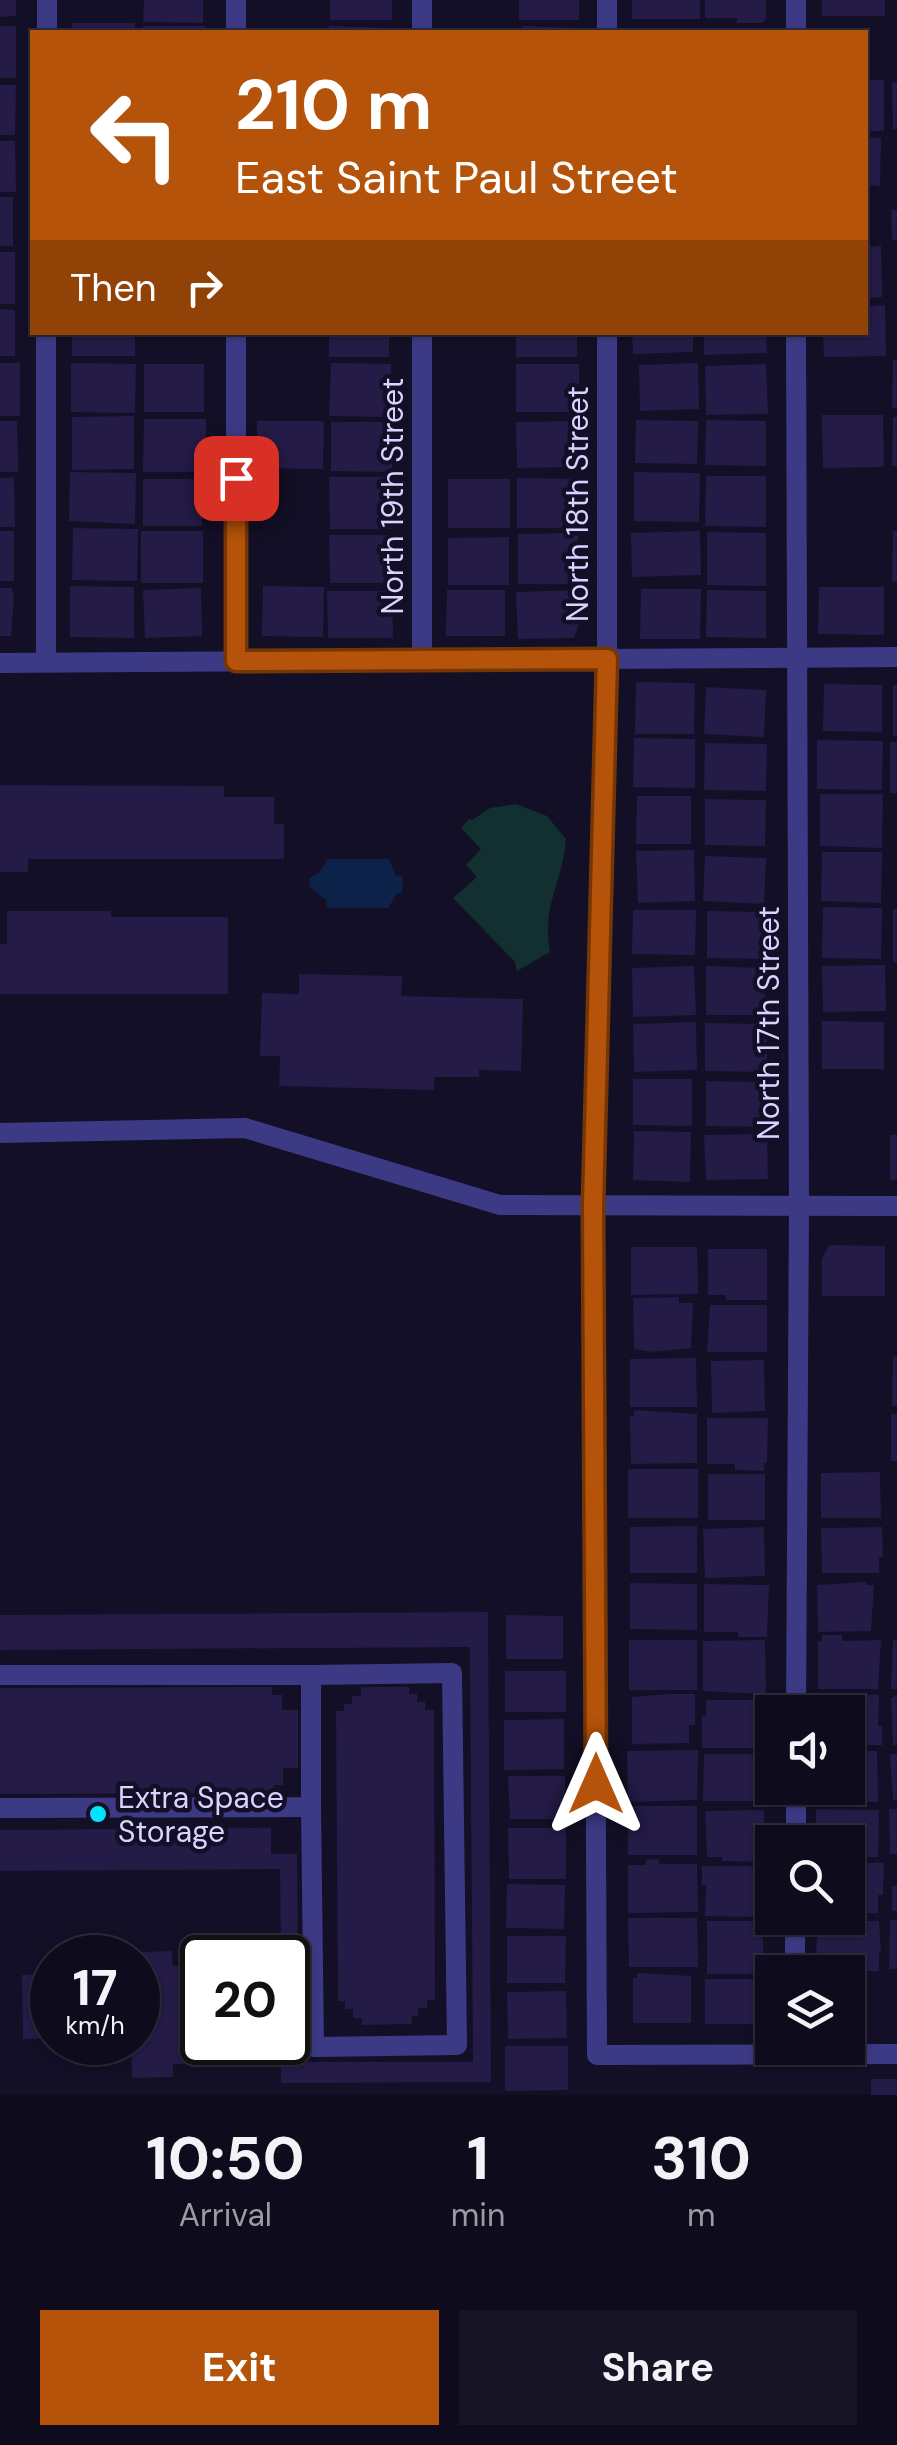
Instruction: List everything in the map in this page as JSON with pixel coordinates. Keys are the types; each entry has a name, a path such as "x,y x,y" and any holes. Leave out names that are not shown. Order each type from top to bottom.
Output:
{"lane":[{"path":"47,0 47,30"},
{"path":"236,0 236,30"},
{"path":"422,0 422,30"},
{"path":"607,0 607,30"},
{"path":"796,0 796,30"},
{"path":"46,335 46,662"},
{"path":"236,335 236,661"},
{"name":"North 19th Street","path":"422,335 422,660"},
{"name":"North 18th Street","path":"607,335 607,659 593,1206 597,2055 755,2051"},
{"name":"North 17th Street","path":"796,335 796,1695"},
{"path":"0,663 897,658"},
{"path":"0,1133 245,1128 500,1205 897,1206"},
{"path":"0,1675 452,1674 457,2045 314,2047 311,1675"},
{"path":"0,1808 311,1808"},
{"path":"865,2053 897,2054"}],"green space":[{"path":"516,804 547,816 566,839 550,907 550,952 517,971 515,962 453,898 477,877 466,865 481,849 461,828 490,808"}],"water":[{"path":"328,859 389,859 396,876 403,877 402,893 397,893 388,908 327,908 326,900 310,887 309,878 319,873"}],"building":[{"path":"0,0 16,0 16,16 0,17"},
{"path":"144,0 203,0 203,23 143,22"},
{"path":"330,0 392,0 392,20 330,20"},
{"path":"519,0 579,0 579,20 519,20"},
{"path":"632,0 700,0 700,19 632,19"},
{"path":"705,0 766,0 766,18 763,23 737,23 737,18 705,18"},
{"path":"822,0 885,0 885,16 822,16"},
{"path":"72,23 135,23 135,30 72,30"},
{"path":"0,26 16,26 16,78 0,78"},
{"path":"143,26 205,26 205,30 143,30"},
{"path":"329,26 392,28 392,30 329,30"},
{"path":"522,26 579,28 579,30 522,30"},
{"path":"633,29 699,29 699,30"},
{"path":"868,80 884,80 884,131 868,131"},
{"path":"897,82 897,129 893,129 892,83"},
{"path":"0,85 16,85 15,135 0,135"},
{"path":"868,137 881,138 880,186 868,185"},
{"path":"0,141 15,141 16,192 0,192"},
{"path":"0,197 13,197 13,246 0,246"},
{"path":"891,210 897,210 897,240 892,240"},
{"path":"881,246 882,297 868,298 868,247"},
{"path":"0,252 15,252 15,304 0,304"},
{"path":"885,305 886,356 824,357 823,335 868,335 868,306"},
{"path":"0,309 15,310 15,356 0,356"},
{"path":"72,335 135,335 135,356 72,356"},
{"path":"329,335 389,335 389,357 329,357"},
{"path":"516,335 577,335 577,357 516,357"},
{"path":"632,335 693,335 693,352 633,354"},
{"path":"704,335 766,335 767,353 704,355"},
{"path":"893,360 897,360 897,408 892,408"},
{"path":"0,363 20,363 20,416 0,416"},
{"path":"71,363 136,364 135,413 71,412"},
{"path":"331,363 391,364 390,417 329,416"},
{"path":"698,363 699,409 640,411 639,365"},
{"path":"144,364 204,364 204,412 144,412"},
{"path":"516,364 579,364 579,412 516,412"},
{"path":"766,364 768,414 706,415 705,366"},
{"path":"822,415 883,415 884,467 823,468"},
{"path":"134,416 134,469 72,470 72,417"},
{"path":"893,417 897,417 897,466 892,466"},
{"path":"144,419 206,419 206,472 143,472"},
{"path":"636,420 698,421 697,464 635,463"},
{"path":"706,420 766,421 766,466 705,465"},
{"path":"0,421 17,421 18,472 0,472"},
{"path":"257,421 324,421 323,469 257,468"},
{"path":"578,421 578,467 517,468 516,422"},
{"path":"331,422 392,422 392,472 331,471"},
{"path":"70,472 136,473 135,524 69,521"},
{"path":"634,472 700,473 699,522 634,521"},
{"path":"706,476 766,476 766,527 705,526"},
{"path":"14,477 15,527 0,527 0,478"},
{"path":"329,477 391,477 391,529 330,529"},
{"path":"517,478 579,479 578,528 517,528"},
{"path":"143,479 202,479 202,526 143,526"},
{"path":"448,479 510,479 510,528 448,528"},
{"path":"73,528 138,529 137,581 72,580"},
{"path":"0,531 14,531 14,581 0,581"},
{"path":"141,531 203,531 203,583 141,583"},
{"path":"700,531 701,575 632,577 631,533"},
{"path":"893,531 897,531 897,582 892,581"},
{"path":"707,532 766,533 766,586 707,585"},
{"path":"578,533 578,584 518,584 518,534"},
{"path":"329,535 390,535 390,583 330,583"},
{"path":"509,537 509,585 448,585 448,538"},
{"path":"70,586 134,587 134,638 70,637"},
{"path":"263,586 324,587 323,637 262,636"},
{"path":"819,587 884,587 884,635 818,634"},
{"path":"0,588 12,588 14,596 11,636 0,636"},
{"path":"201,588 202,636 145,638 143,590"},
{"path":"641,589 701,589 700,639 640,639"},
{"path":"447,590 505,590 505,636 446,636"},
{"path":"580,590 581,619 574,638 518,639 516,592"},
{"path":"707,590 766,591 766,638 706,637"},
{"path":"327,591 392,591 393,638 328,638"},
{"path":"636,682 695,683 694,734 635,734"},
{"path":"824,684 882,685 882,732 823,731"},
{"path":"893,685 897,685 897,736 893,736"},
{"path":"706,687 766,690 764,737 704,734"},
{"path":"634,738 695,739 695,788 633,787"},
{"path":"817,740 883,741 882,790 817,789"},
{"path":"890,742 897,742 897,793 890,793"},
{"path":"705,743 767,744 766,791 704,790"},
{"path":"0,785 224,786 224,797 274,797 274,824 284,824 284,859 28,859 28,872 0,872"},
{"path":"820,794 883,794 882,848 820,846"},
{"path":"637,796 691,796 691,844 636,844"},
{"path":"705,799 766,800 765,846 705,845"},
{"path":"694,850 695,901 638,903 636,851"},
{"path":"822,852 882,852 881,903 821,901"},
{"path":"705,856 766,858 764,904 703,901"},
{"path":"823,907 882,908 881,959 822,958"},
{"path":"893,909 897,909 897,962 893,962"},
{"path":"633,910 696,910 695,955 632,954"},
{"path":"7,911 111,911 111,917 228,917 228,994 0,994 0,944 7,944"},
{"path":"707,911 766,912 765,959 707,958"},
{"path":"885,965 886,1011 823,1012 822,966"},
{"path":"694,966 696,1015 633,1017 632,968"},
{"path":"706,966 765,968 764,1015 706,1015"},
{"path":"299,974 402,976 401,996 523,999 521,1071 479,1070 479,1077 434,1077 434,1090 279,1086 280,1056 260,1056 262,993 299,994"},
{"path":"822,1021 884,1022 884,1069 822,1069"},
{"path":"696,1022 697,1070 634,1072 633,1024"},
{"path":"705,1023 767,1024 767,1072 705,1071"},
{"path":"633,1079 692,1079 692,1126 633,1125"},
{"path":"706,1081 766,1082 766,1127 706,1126"},
{"path":"634,1131 691,1132 690,1182 633,1180"},
{"path":"767,1134 768,1179 706,1180 704,1135"},
{"path":"890,1135 897,1135 897,1180 890,1180"},
{"path":"829,1245 885,1246 885,1296 822,1296 822,1259"},
{"path":"631,1247 697,1247 698,1294 631,1295"},
{"path":"708,1249 767,1249 767,1300 726,1300 726,1295 708,1295"},
{"path":"679,1297 679,1303 693,1303 691,1348 652,1352 634,1349 633,1298"},
{"path":"710,1305 767,1305 767,1352 707,1352"},
{"path":"893,1356 897,1357 897,1406 892,1406"},
{"path":"696,1358 697,1407 630,1407 630,1359"},
{"path":"764,1360 765,1411 712,1413 711,1361"},
{"path":"634,1410 697,1414 697,1463 631,1464 630,1416 634,1416"},
{"path":"891,1414 897,1414 897,1461 891,1461"},
{"path":"707,1418 768,1418 764,1471 735,1470 735,1464 707,1464"},
{"path":"628,1469 698,1469 698,1518 628,1518"},
{"path":"880,1472 881,1518 821,1518 821,1473"},
{"path":"708,1474 765,1474 765,1520 708,1520"},
{"path":"697,1526 697,1573 630,1573 630,1527"},
{"path":"764,1527 765,1576 705,1578 703,1529"},
{"path":"882,1527 879,1573 822,1573 821,1528"},
{"path":"630,1583 697,1584 697,1630 630,1629"},
{"path":"704,1584 769,1585 767,1637 704,1632"},
{"path":"817,1585 874,1585 871,1631 818,1632"},
{"path":"488,1612 491,2082 281,2083 281,2065 473,2062 470,1647 0,1650 0,1615"},
{"path":"506,1615 563,1616 563,1659 506,1659"},
{"path":"822,1635 842,1635 842,1641 881,1640 878,1689 818,1689 818,1641 822,1641"},
{"path":"629,1640 697,1640 697,1690 629,1690"},
{"path":"765,1640 766,1694 703,1691 703,1641"},
{"path":"893,1640 897,1640 897,1689 891,1689"},
{"path":"505,1671 566,1671 566,1712 505,1712"},
{"path":"272,1687 272,1695 282,1695 282,1710 298,1710 298,1768 283,1768 283,1785 274,1785 274,1793 0,1794 0,1688"},
{"path":"361,1687 409,1687 409,1694 417,1694 417,1702 425,1702 425,1710 434,1710 435,2000 427,2000 427,2008 418,2008 418,2016 411,2016 412,2024 362,2025 362,2018 353,2018 353,2009 345,2009 345,2001 338,2001 336,1711 344,1711 344,1704 352,1704 352,1696 361,1696"},
{"path":"695,1694 695,1725 689,1725 689,1743 632,1744 632,1697"},
{"path":"846,1694 879,1695 882,1745 865,1745 865,1695"},
{"path":"897,1695 897,1745 893,1745 891,1698"},
{"path":"706,1700 755,1700 755,1748 702,1748 702,1716 706,1716"},
{"path":"564,1719 564,1769 504,1770 504,1720"},
{"path":"698,1750 697,1800 628,1802 627,1751"},
{"path":"865,1751 877,1751 878,1802 865,1802"},
{"path":"704,1754 755,1754 755,1801 703,1801"},
{"path":"890,1754 897,1754 897,1800 893,1800"},
{"path":"508,1776 565,1776 565,1819 510,1819"},
{"path":"628,1806 697,1806 697,1855 628,1855"},
{"path":"816,1809 879,1810 878,1857 865,1857 865,1825 816,1825"},
{"path":"889,1809 897,1809 897,1854 890,1854"},
{"path":"764,1810 764,1825 755,1825 755,1862 707,1857 705,1811"},
{"path":"271,1828 271,1854 297,1854 298,1935 281,1935 280,1869 0,1871 0,1830"},
{"path":"508,1828 566,1828 566,1879 509,1879"},
{"path":"659,1859 659,1864 697,1864 698,1912 628,1913 628,1865 646,1865 646,1860"},
{"path":"865,1863 884,1863 878,1913 865,1913"},
{"path":"702,1866 755,1866 755,1917 705,1916 706,1885 702,1885"},
{"path":"507,1884 565,1885 564,1929 506,1928"},
{"path":"892,1886 897,1886 897,1911 892,1911"},
{"path":"628,1918 697,1918 698,1967 629,1967"},
{"path":"890,1920 897,1920 897,1969 889,1969"},
{"path":"707,1921 755,1921 755,1935 763,1935 763,1955 755,1955 755,1974 707,1974"},
{"path":"865,1921 879,1921 879,1971 865,1971 865,1955 816,1955 817,1935 865,1935"},
{"path":"507,1936 566,1936 565,1983 507,1983"},
{"path":"160,1951 172,1951 173,1966 180,1966 180,2064 173,2064 173,2077 132,2078 132,2065 160,2065"},
{"path":"637,1973 691,1976 691,2023 633,2023 633,1978 637,1978"},
{"path":"22,1975 30,1975 30,2039 23,2039"},
{"path":"705,1979 755,1979 755,2024 705,2024"},
{"path":"566,1991 567,2038 508,2039 507,1992"},
{"path":"505,2046 568,2046 568,2090 505,2091"},
{"path":"871,2079 897,2079 897,2095 871,2095"}],"place":[{"name":"Extra Space Storage","path":"98,1814"}],"route":[{"path":"236,478 236,661 607,659 593,1206 596,1784"}]}
